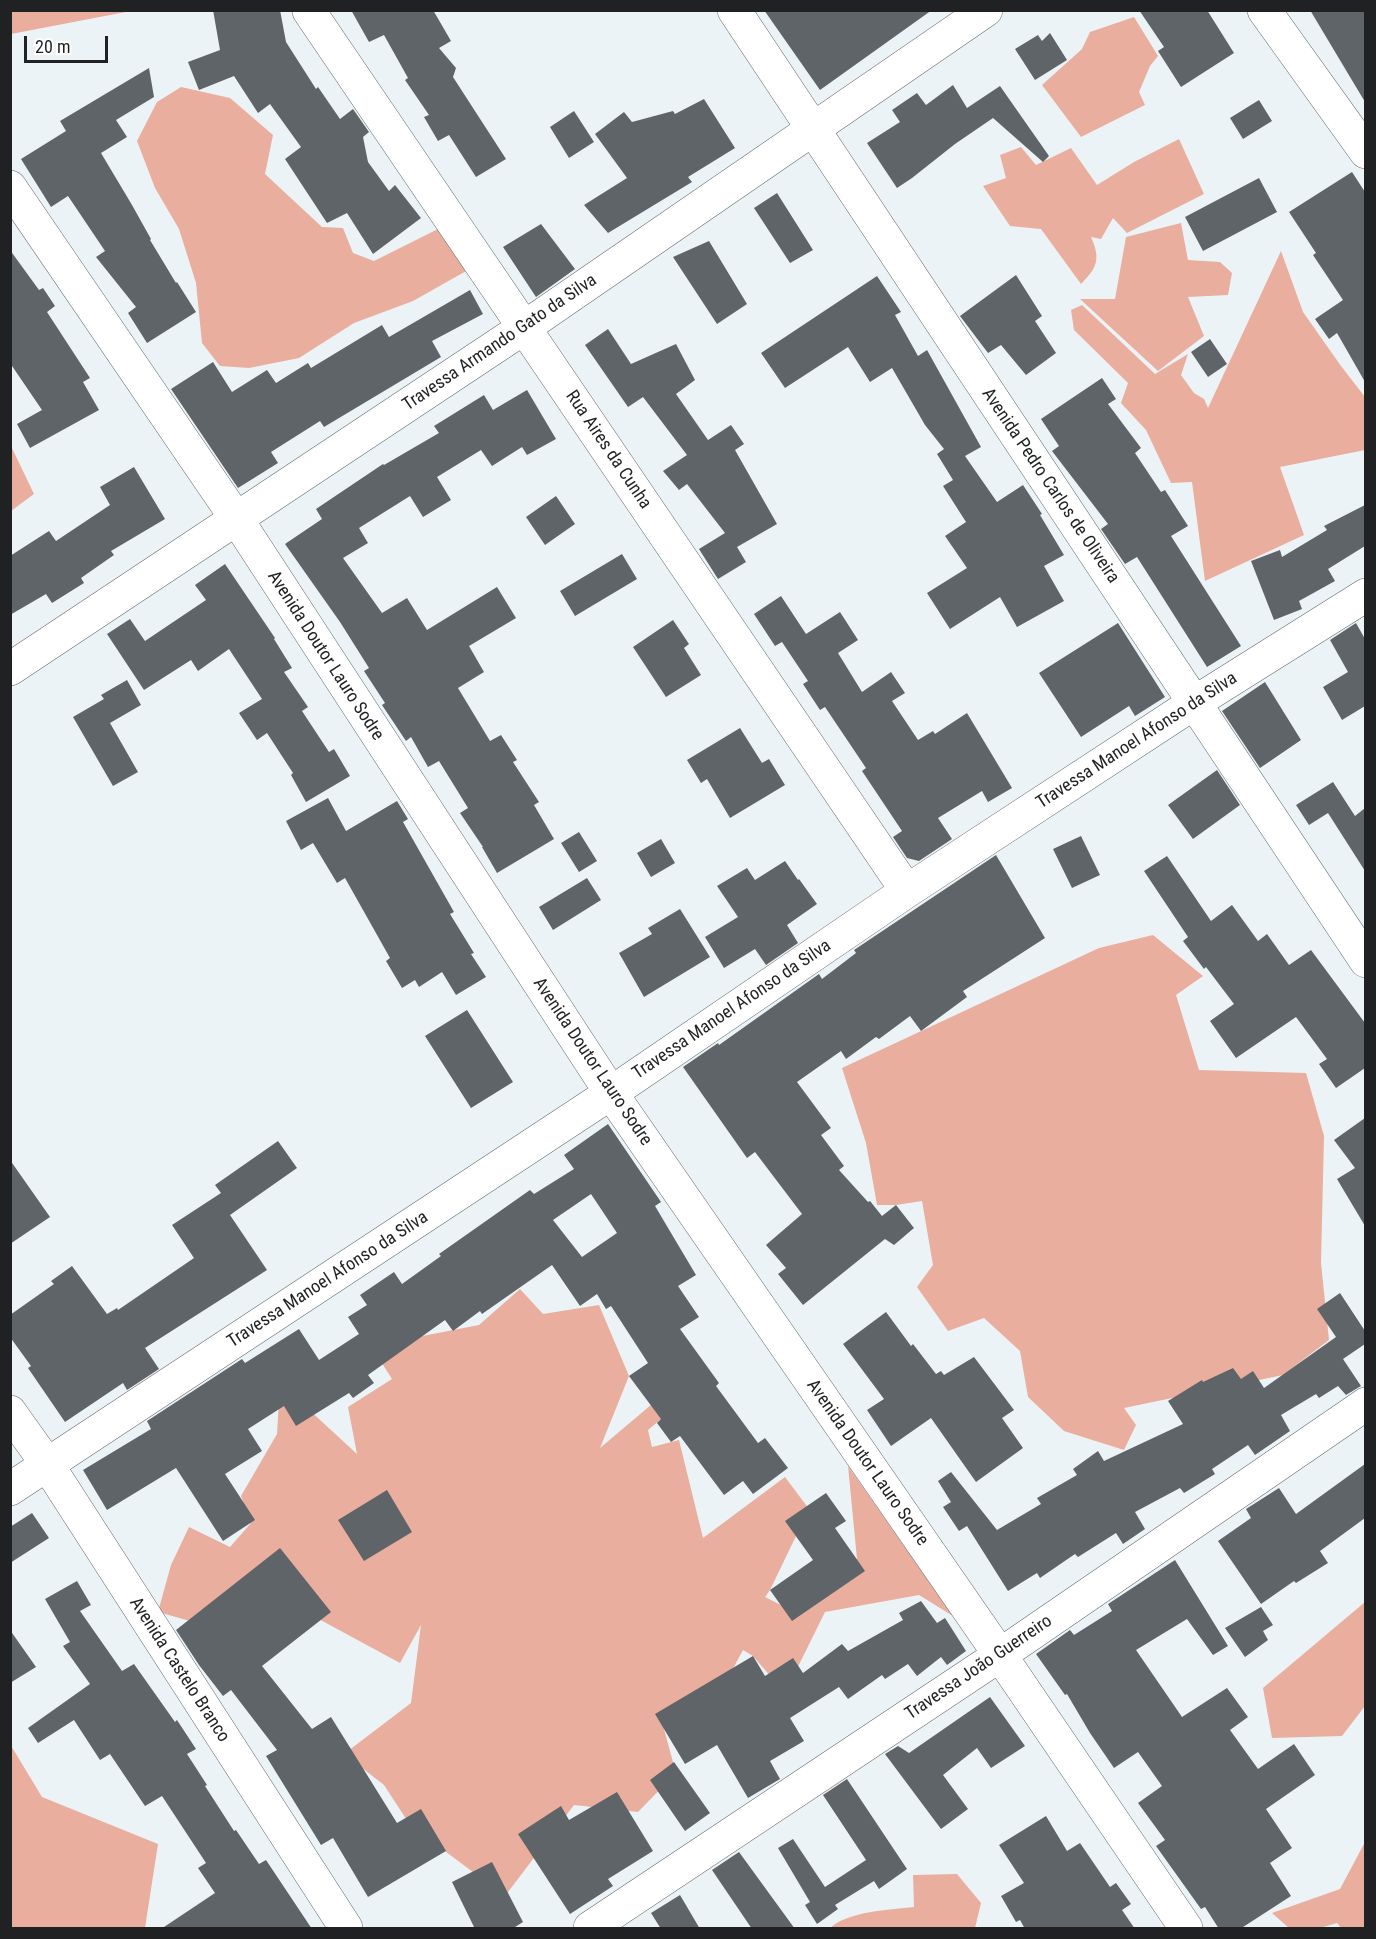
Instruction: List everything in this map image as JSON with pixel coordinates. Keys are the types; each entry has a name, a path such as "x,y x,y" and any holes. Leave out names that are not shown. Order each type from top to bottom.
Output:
{"street":[{"name":"Rua Aires da Cunha","path":"309,10 907,891"},
{"name":"Avenida Pedro Carlos de Oliveira","path":"734,10 1365,962"},
{"name":"Travessa Armando Gato da Silva","path":"10,669 525,327 986,10"},
{"path":"1264,10 1356,120 1365,152"},
{"name":"Avenida Doutor Lauro Sodre","path":"10,186 236,518 611,1093 1000,1655 1186,1929"},
{"name":"Travessa Manoel Afonso da Silva","path":"10,1489 611,1093 907,891 1194,703 1365,595"},
{"name":"Travessa João Guerreiro","path":"590,1929 1000,1655 1365,1404"},
{"name":"Avenida Castelo Branco","path":"10,1412 47,1464 346,1929"}],"shaded area":[{"path":"11,10 131,10 131,11 11,34"},
{"path":"1134,17 1158,56 1150,66 1139,92 1145,105 1081,137 1042,85 1082,49 1090,32"},
{"path":"181,87 230,98 273,135 265,174 322,227 343,228 353,253 374,261 440,228 468,270 413,301 354,323 299,358 249,368 220,366 202,343 196,283 179,229 155,188 137,141 157,102"},
{"path":"1179,139 1204,194 1127,233 1113,218 1101,239 1091,237 1096,251 1096,263 1081,284 1041,229 1010,226 983,186 1006,178 1000,155 1021,147 1036,165 1071,148 1097,185 1134,162"},
{"path":"1181,223 1188,260 1220,262 1232,273 1228,295 1188,297 1204,336 1158,371 1080,299 1115,299 1126,237"},
{"path":"1281,251 1303,312 1365,397 1365,450 1280,467 1304,535 1205,581 1192,482 1171,483 1146,430 1121,403 1128,383 1074,330 1071,310 1082,305 1155,374 1188,354 1181,375 1194,393 1204,399 1208,408"},
{"path":"10,444 34,494 11,511 10,511"},
{"path":"1153,935 1203,976 1176,995 1199,1070 1306,1073 1324,1136 1321,1263 1329,1340 1283,1375 1124,1408 1136,1425 1124,1450 1064,1431 1028,1397 1020,1351 984,1318 948,1331 917,1287 933,1265 922,1201 877,1205 866,1143 842,1068 1099,948"},
{"path":"520,1289 543,1314 599,1305 629,1376 600,1448 671,1388 683,1401 648,1430 652,1447 679,1440 703,1538 785,1477 809,1509 765,1597 785,1607 857,1559 848,1466 953,1616 919,1595 825,1612 785,1693 753,1656 743,1650 707,1717 664,1729 676,1773 638,1812 574,1805 505,1896 410,1825 384,1785 344,1754 411,1703 421,1625 400,1663 315,1617 190,1621 158,1612 171,1565 189,1527 230,1547 251,1523 241,1496 277,1434 280,1383 357,1454 348,1407 392,1379 371,1346 479,1325"},
{"path":"1365,1602 1365,1706 1342,1736 1272,1738 1263,1688"},
{"path":"10,1744 42,1797 158,1844 145,1928 11,1928"},
{"path":"1365,1842 1365,1928 1341,1928 1337,1923 1320,1928 1289,1928 1272,1913 1340,1889"},
{"path":"957,1874 981,1903 975,1928 830,1928 838,1922 858,1915 914,1907 913,1875"}],"building":[{"path":"213,10 280,10 286,42 316,89 318,87 340,119 353,109 369,132 363,137 368,162 389,191 395,185 421,218 373,254 347,213 327,223 285,159 301,147 270,104 258,113 234,76 199,90 188,62 220,50"},
{"path":"351,10 433,10 451,41 439,48 456,68 453,77 506,159 476,177 449,135 438,141 424,117 429,115 405,80 408,78 384,35 369,42"},
{"path":"764,10 932,10 820,90"},
{"path":"1139,10 1207,10 1234,53 1181,87 1158,51 1164,47"},
{"path":"1310,10 1365,10 1365,102"},
{"path":"1050,33 1067,60 1035,80 1015,49 1038,35 1042,41"},
{"path":"149,68 154,97 116,120 127,137 101,153 150,240 196,312 147,343 128,313 136,307 96,257 105,251 68,196 51,207 21,159 66,131 60,121"},
{"path":"953,85 967,108 1000,86 1049,156 1043,162 993,118 897,188 867,143 900,122 892,110 917,93 926,105"},
{"path":"704,99 735,148 688,177 692,182 608,233 584,205 627,178 595,134 624,112 632,122 673,111 675,114"},
{"path":"1259,100 1272,121 1243,139 1230,118"},
{"path":"574,111 594,142 569,158 550,127"},
{"path":"1352,172 1365,192 1365,382 1337,333 1329,339 1315,319 1343,300 1313,255 1316,253 1289,212"},
{"path":"1259,178 1277,212 1203,251 1185,217"},
{"path":"777,193 813,250 790,263 754,208"},
{"path":"541,224 575,269 536,297 503,247"},
{"path":"709,241 747,304 717,324 673,257"},
{"path":"10,250 39,290 43,288 55,306 47,312 90,378 83,382 99,410 30,448 17,424 42,410 10,363"},
{"path":"1016,275 1042,316 1035,321 1056,353 1026,375 1001,345 988,353 960,316"},
{"path":"877,276 901,312 895,315 918,356 927,350 981,447 965,456 997,502 1023,485 1064,555 1044,566 1064,601 1017,627 1000,597 950,629 927,593 967,568 945,536 966,522 943,486 953,480 937,454 944,449 925,425 892,368 870,382 848,347 785,388 761,353"},
{"path":"470,290 483,314 432,341 441,357 324,427 320,421 271,452 278,463 238,488 171,389 213,362 232,392 267,370 276,383 308,363 311,368 382,325 389,337"},
{"path":"608,329 631,364 676,344 695,380 676,394 708,440 731,425 744,444 735,450 777,524 737,547 746,562 718,579 699,549 725,533 687,484 679,490 663,471 687,455 643,397 628,407 585,345"},
{"path":"1210,339 1227,364 1208,377 1191,352"},
{"path":"1102,378 1116,399 1108,404 1141,448 1135,453 1161,492 1165,490 1188,526 1171,536 1241,646 1207,667 1137,557 1125,564 1101,529 1108,524 1052,451 1059,446 1041,419"},
{"path":"527,390 556,439 527,455 522,447 492,466 481,450 437,477 451,500 423,517 410,496 359,528 368,543 343,558 382,613 407,598 427,630 497,587 516,618 469,646 484,672 458,688 490,741 501,735 517,760 513,762 539,802 534,805 554,839 497,873 460,813 468,808 439,761 428,767 411,737 406,741 382,705 385,703 364,671 369,668 285,544 322,519 316,509 383,464 439,433 434,426 484,395 493,410"},
{"path":"134,467 165,519 111,551 114,555 81,578 84,583 52,603 46,594 10,615 10,556 49,531 56,541 110,505 100,487"},
{"path":"556,496 575,524 545,545 526,517"},
{"path":"1365,505 1365,546 1328,569 1335,581 1299,601 1302,609 1274,620 1251,561 1280,550 1282,557 1327,530 1324,526"},
{"path":"622,554 637,579 575,616 560,591"},
{"path":"225,564 275,638 292,668 284,672 308,707 302,711 329,752 334,749 350,776 306,802 291,775 293,773 267,733 257,740 239,713 262,699 229,649 198,671 191,660 144,690 107,634 130,619 145,641 206,600 195,585"},
{"path":"781,596 806,634 840,612 858,640 838,653 862,692 891,672 905,693 892,701 918,740 933,731 935,734 967,713 1012,788 988,802 982,791 938,818 952,839 919,861 907,858 893,837 902,831 862,771 866,768 825,707 820,710 803,684 808,681 782,642 775,646 754,614"},
{"path":"673,620 689,644 684,648 701,675 666,697 633,647"},
{"path":"1118,623 1165,697 1135,716 1129,706 1081,737 1039,673"},
{"path":"1356,623 1365,639 1365,706 1342,720 1323,687 1348,672 1330,640"},
{"path":"127,680 141,705 110,723 138,772 113,786 73,717 104,699 101,695"},
{"path":"1265,682 1301,740 1260,768 1222,711"},
{"path":"740,728 762,763 769,759 785,785 730,818 707,779 701,783 687,760"},
{"path":"1217,770 1240,805 1193,839 1168,805"},
{"path":"1333,782 1355,816 1365,808 1365,871 1328,813 1309,825 1296,805"},
{"path":"328,798 346,831 397,801 408,819 403,822 454,912 450,914 486,977 456,995 442,972 419,987 415,980 402,988 386,961 390,958 345,878 337,883 313,843 301,850 286,821"},
{"path":"579,832 597,861 579,872 561,843"},
{"path":"1081,836 1100,875 1072,888 1053,849"},
{"path":"661,839 675,863 651,877 637,853"},
{"path":"996,855 1045,938 963,991 967,997 921,1031 910,1016 879,1039 876,1037 846,1059 841,1051 797,1082 831,1128 821,1135 844,1166 839,1170 882,1216 896,1205 914,1228 894,1245 885,1239 803,1305 778,1274 786,1268 766,1245 802,1214 755,1152 747,1158 683,1067 718,1043 719,1045 819,974 822,979 856,953 854,950"},
{"path":"1167,856 1211,921 1232,905 1258,941 1267,934 1289,965 1311,950 1365,1023 1365,1068 1336,1088 1319,1064 1327,1059 1296,1017 1236,1058 1210,1021 1234,1004 1183,941 1188,937 1144,871"},
{"path":"785,861 817,904 787,925 798,943 766,965 755,949 724,968 705,937 738,917 717,886 747,868 755,880"},
{"path":"587,878 601,900 553,930 539,907"},
{"path":"680,909 710,957 644,997 619,953 652,934 648,928"},
{"path":"467,1010 513,1082 471,1108 425,1036"},
{"path":"1365,1118 1365,1226 1337,1179 1355,1168 1334,1140"},
{"path":"608,1124 661,1202 655,1206 696,1275 678,1286 699,1317 680,1329 719,1383 716,1386 758,1443 765,1438 788,1468 753,1494 743,1481 724,1495 680,1436 671,1442 657,1423 661,1419 629,1376 648,1363 611,1306 606,1309 597,1294 580,1306 552,1265 482,1314 480,1311 453,1331 445,1320 368,1375 374,1383 353,1398 349,1393 296,1426 284,1406 248,1429 262,1451 225,1474 255,1520 223,1541 176,1468 107,1510 83,1470 151,1429 147,1421 242,1359 245,1363 299,1329 319,1360 359,1334 348,1317 367,1305 360,1295 394,1272 402,1284 441,1256 439,1254 530,1190 534,1194 574,1169 564,1155","holes":["591,1194 617,1233 582,1257 553,1220"]},
{"path":"278,1141 297,1168 230,1215 267,1270 145,1348 159,1369 127,1390 123,1383 65,1422 28,1368 31,1366 10,1337 10,1315 54,1284 51,1281 72,1266 107,1314 117,1308 118,1310 194,1258 172,1225 221,1193 215,1185"},
{"path":"10,1160 50,1217 10,1244"},
{"path":"1340,1293 1365,1331 1365,1344 1343,1359 1361,1386 1346,1395 1338,1386 1319,1398 1316,1394 1281,1415 1290,1431 1255,1455 1248,1445 1212,1469 1215,1474 1184,1493 1180,1488 1135,1512 1145,1529 1123,1544 1116,1533 1078,1557 1075,1554 1040,1578 1037,1573 1008,1591 967,1526 959,1531 943,1507 951,1502 938,1481 951,1472 997,1530 1041,1504 1037,1498 1077,1475 1073,1469 1098,1451 1104,1461 1183,1424 1168,1401 1202,1380 1203,1382 1233,1368 1241,1379 1253,1371 1264,1388 1336,1337 1317,1309"},
{"path":"886,1312 911,1346 913,1344 936,1374 941,1371 944,1375 974,1357 1014,1410 1002,1418 1023,1448 976,1482 931,1418 891,1446 867,1410 884,1399 843,1344"},
{"path":"1365,1464 1365,1518 1320,1551 1328,1563 1296,1583 1294,1581 1261,1604 1218,1541 1251,1518 1246,1509 1279,1488 1296,1514"},
{"path":"387,1490 412,1532 364,1561 338,1520"},
{"path":"826,1493 846,1521 835,1528 865,1571 792,1621 770,1590 813,1560 785,1521"},
{"path":"32,1513 49,1538 10,1563 10,1527"},
{"path":"280,1548 331,1612 262,1666 312,1729 331,1717 397,1823 421,1809 446,1851 368,1897 333,1838 321,1845 266,1756 277,1750 231,1690 223,1696 176,1630"},
{"path":"1175,1560 1228,1646 1213,1655 1187,1619 1136,1650 1182,1717 1227,1688 1248,1717 1230,1730 1258,1769 1294,1744 1315,1775 1266,1809 1292,1848 1270,1863 1291,1896 1240,1929 1219,1929 1205,1907 1201,1909 1156,1846 1165,1840 1138,1803 1162,1786 1138,1752 1114,1768 1067,1694 1065,1695 1036,1654 1070,1630 1074,1635 1112,1611 1108,1604"},
{"path":"77,1581 91,1605 80,1611 122,1671 134,1664 175,1722 177,1720 196,1749 187,1754 234,1831 236,1830 259,1864 266,1860 312,1929 161,1929 215,1893 198,1868 206,1863 162,1796 145,1806 110,1754 100,1760 74,1720 38,1743 28,1728 90,1684 63,1646 70,1642 45,1599"},
{"path":"921,1601 937,1623 945,1618 966,1651 947,1665 941,1657 917,1676 908,1664 885,1679 882,1675 848,1699 839,1687 790,1718 804,1741 770,1761 780,1779 748,1798 717,1745 685,1764 655,1714 753,1656 765,1676 793,1658 803,1673 842,1644 848,1651 903,1620 899,1613"},
{"path":"1261,1607 1273,1625 1263,1631 1268,1640 1245,1657 1225,1628"},
{"path":"10,1630 36,1667 10,1683"},
{"path":"990,1697 1025,1746 991,1768 977,1748 943,1775 968,1809 941,1829 885,1754 898,1746 909,1753"},
{"path":"674,1762 710,1813 685,1831 650,1780"},
{"path":"847,1779 907,1869 879,1889 874,1881 835,1905 838,1909 817,1924 805,1905 810,1902 778,1848 793,1839 825,1887 866,1860 823,1795"},
{"path":"617,1792 653,1851 608,1879 613,1886 570,1914 518,1834 561,1806 569,1820"},
{"path":"1046,1816 1067,1851 1080,1843 1110,1887 1116,1883 1131,1904 1122,1910 1135,1929 1025,1929 1020,1920 1016,1922 1001,1896 1024,1883 999,1845"},
{"path":"739,1852 795,1929 752,1929 712,1870"},
{"path":"492,1862 523,1922 512,1929 475,1929 452,1882"},
{"path":"680,1895 700,1929 661,1929 651,1913"}]}
